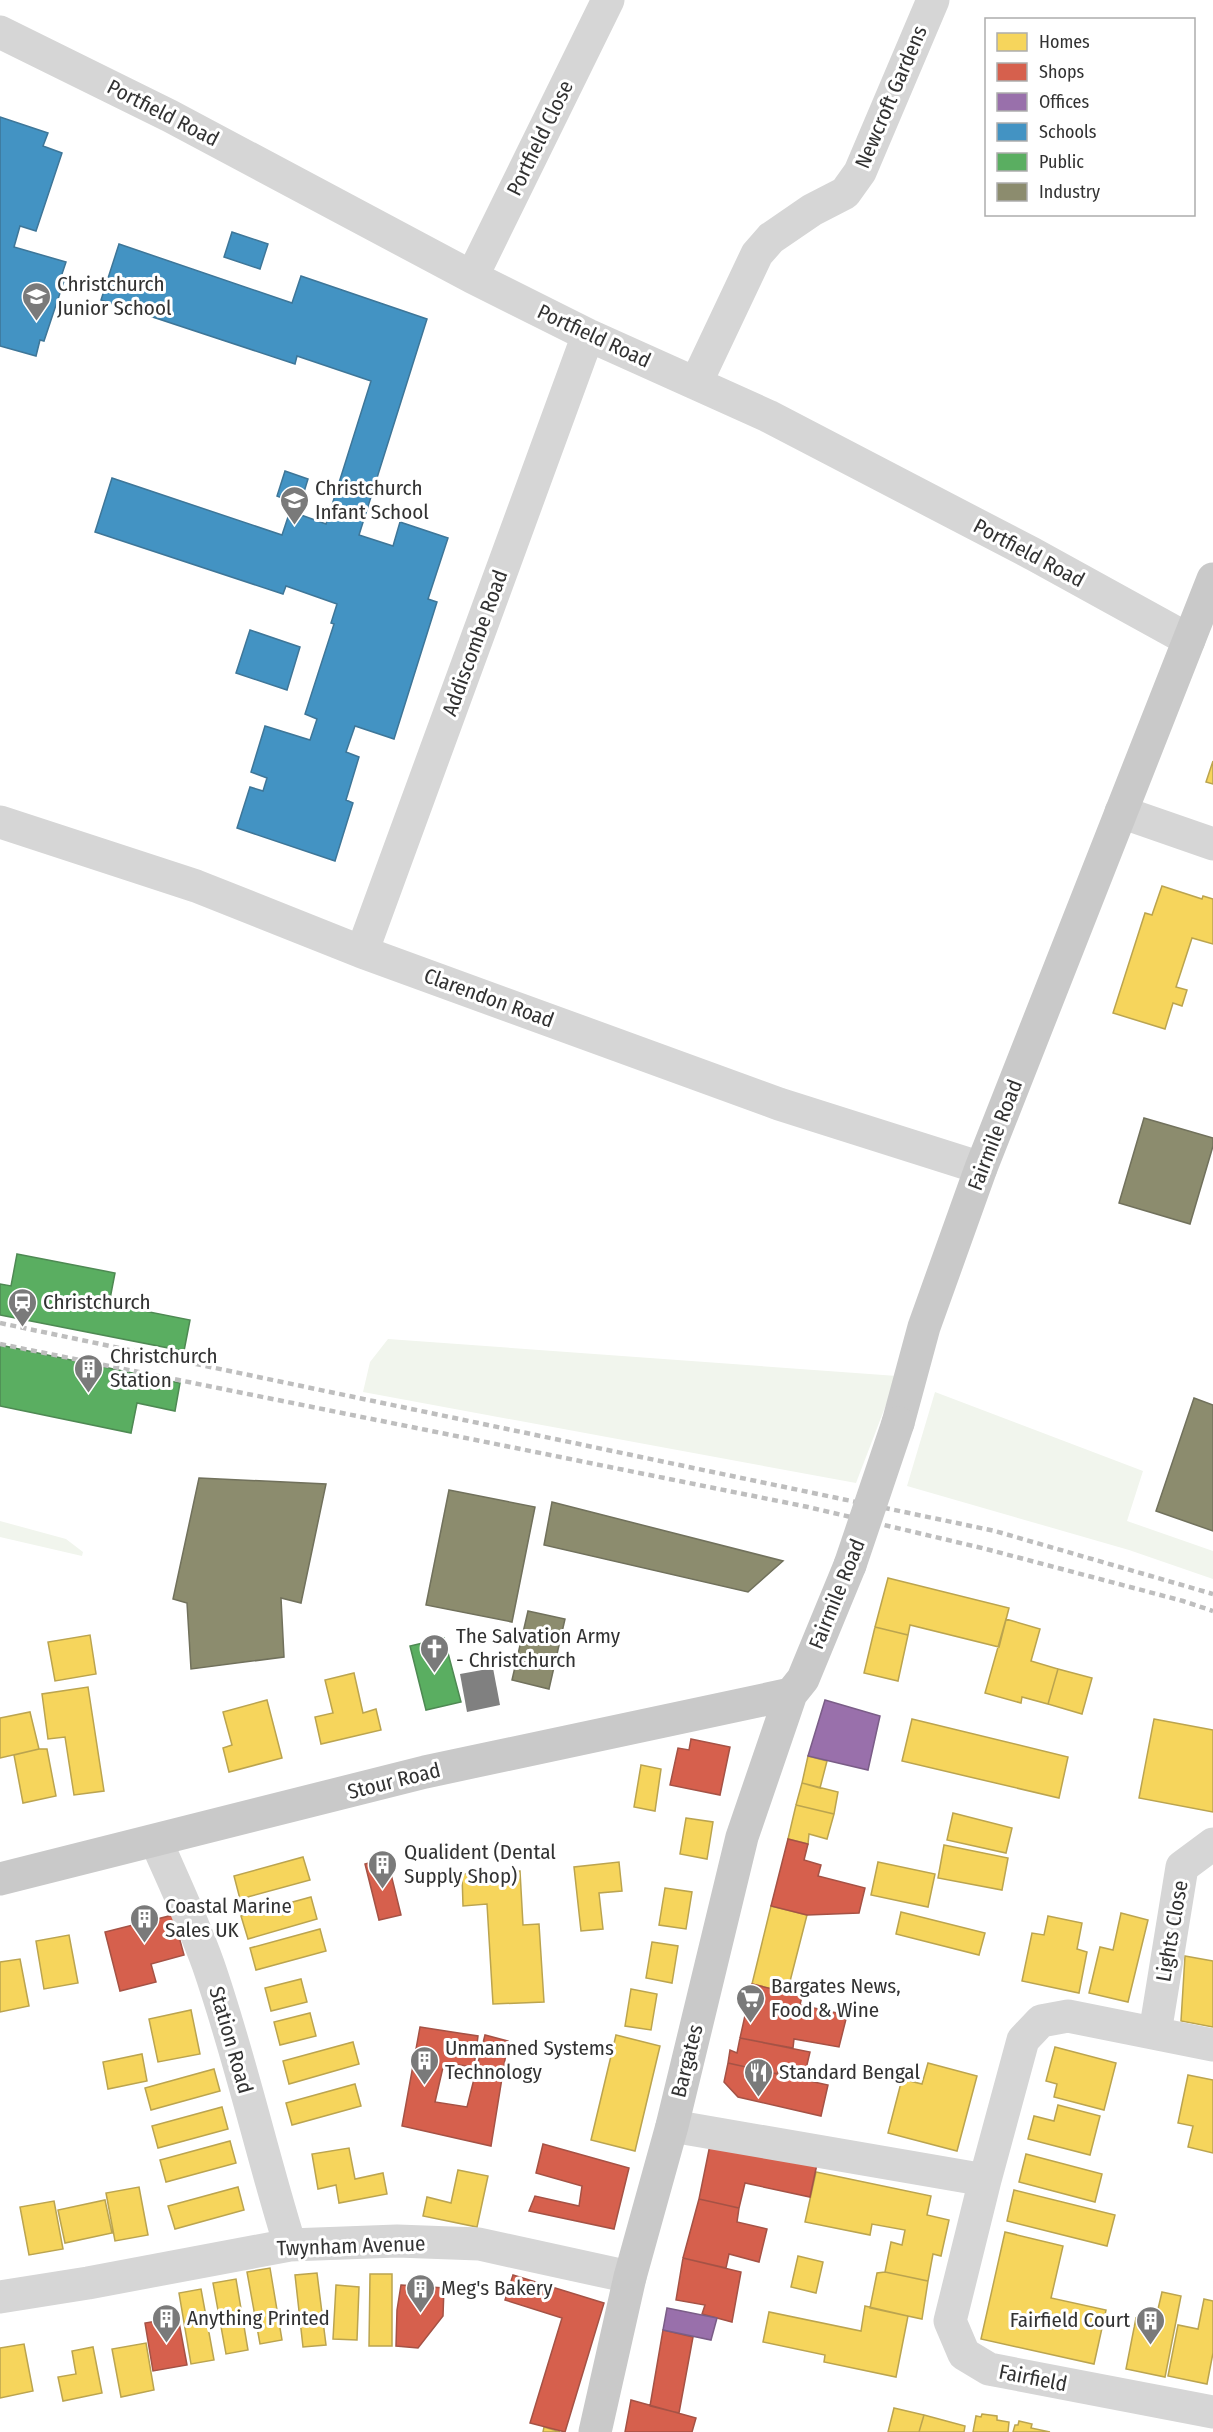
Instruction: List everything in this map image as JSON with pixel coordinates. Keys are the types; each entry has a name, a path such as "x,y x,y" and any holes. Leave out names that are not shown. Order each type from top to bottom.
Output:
{"main road":[{"name":"Fairmile Road","path":"790,1694 802,1679 850,1565 898,1423 924,1327 981,1168 1213,579"},
{"name":"Stour Road","path":"0,1879 425,1772 790,1694"},
{"name":"Bargates","path":"595,2432 630,2277 672,2126 742,1837 790,1694"}],"street":[{"name":"Portfield Close","path":"472,277 608,0"},
{"name":"Newcroft Gardens","path":"696,383 757,254 771,238 812,210 845,193 860,172 933,0"},
{"name":"Portfield Road","path":"0,32 170,116 472,277 588,335 768,416 915,492 1189,640"},
{"name":"Addiscombe Road","path":"362,952 588,335"},
{"path":"1121,812 1213,844"},
{"name":"Clarendon Road","path":"0,822 196,885 362,952 779,1104 981,1168"},
{"name":"Station Road","path":"156,1841 207,1962 290,2245"},
{"name":"Lights Close","path":"1155,2033 1182,1868 1213,1844"},
{"name":"Fairfield","path":"1213,2044 1068,2016 1041,2021 1023,2040 985,2180 951,2321 964,2354 989,2369 1213,2412"},
{"path":"672,2126 985,2180"},
{"name":"Twynham Avenue","path":"0,2297 290,2245 397,2241 479,2244 630,2277"}],"shaded area":[{"path":"388,1339 897,1376 856,1483 363,1392 370,1362"},
{"path":"935,1392 1143,1471 1127,1521 1213,1551 1213,1579 1129,1550 907,1486"},
{"path":"0,1521 66,1539 83,1552 82,1556 0,1537"}],"building: Homes":[{"path":"1213,761 1213,784 1206,782"},
{"path":"1162,886 1202,899 1203,896 1213,899 1213,944 1192,938 1176,987 1187,990 1182,1006 1173,1003 1165,1029 1113,1013 1145,913 1152,915"},
{"path":"888,1578 1009,1608 999,1647 910,1625 908,1635 875,1627"},
{"path":"1006,1619 1040,1629 1031,1661 1058,1669 1048,1704 1022,1697 1021,1703 985,1693"},
{"path":"875,1627 908,1635 898,1681 864,1673"},
{"path":"90,1635 96,1674 55,1681 48,1642"},
{"path":"1058,1669 1092,1678 1082,1714 1048,1704"},
{"path":"354,1673 363,1713 376,1709 381,1730 321,1744 315,1717 333,1713 325,1680"},
{"path":"88,1687 104,1791 74,1795 65,1737 48,1739 42,1694"},
{"path":"267,1700 282,1758 229,1772 223,1748 232,1745 223,1712"},
{"path":"30,1712 39,1749 0,1758 0,1718"},
{"path":"912,1719 1068,1757 1059,1798 902,1761"},
{"path":"1154,1719 1213,1730 1213,1812 1139,1798"},
{"path":"47,1749 56,1796 23,1803 14,1755"},
{"path":"808,1756 827,1761 820,1788 802,1783"},
{"path":"641,1765 661,1769 655,1811 634,1807"},
{"path":"802,1783 838,1792 834,1814 796,1805"},
{"path":"796,1805 834,1814 827,1839 809,1834 808,1844 788,1839"},
{"path":"953,1813 1012,1828 1006,1853 947,1840"},
{"path":"686,1818 713,1822 707,1859 680,1854"},
{"path":"944,1845 1008,1858 1002,1890 938,1878"},
{"path":"303,1857 310,1880 240,1899 234,1876"},
{"path":"619,1862 622,1891 599,1893 603,1929 581,1931 574,1867"},
{"path":"878,1862 935,1874 928,1907 871,1895"},
{"path":"520,1871 523,1925 539,1924 544,2002 493,2004 487,1904 463,1906 462,1874"},
{"path":"665,1888 692,1892 686,1929 659,1925"},
{"path":"311,1897 317,1919 248,1939 241,1916"},
{"path":"771,1906 807,1915 787,1993 752,1984"},
{"path":"901,1912 985,1933 979,1955 896,1934"},
{"path":"1121,1913 1148,1920 1128,2002 1089,1993 1100,1947 1113,1950"},
{"path":"1048,1916 1082,1923 1077,1949 1087,1952 1079,1993 1022,1981 1032,1933 1044,1935"},
{"path":"320,1929 326,1951 256,1970 250,1948"},
{"path":"69,1935 78,1983 44,1989 36,1941"},
{"path":"652,1942 678,1946 672,1983 646,1978"},
{"path":"1185,1956 1213,1961 1213,2027 1181,2021"},
{"path":"20,1959 29,2006 0,2012 0,1962"},
{"path":"301,1979 307,2002 271,2011 265,1988"},
{"path":"631,1989 657,1994 651,2030 625,2026"},
{"path":"191,2010 200,2054 158,2062 149,2019"},
{"path":"310,2013 316,2036 280,2045 274,2022"},
{"path":"616,2035 660,2046 635,2151 591,2140"},
{"path":"353,2042 359,2064 289,2084 283,2061"},
{"path":"1055,2047 1116,2063 1104,2110 1054,2097 1057,2084 1046,2081"},
{"path":"142,2054 147,2081 108,2089 103,2062"},
{"path":"928,2063 977,2076 957,2151 888,2133 902,2079 922,2084"},
{"path":"214,2069 220,2091 151,2110 145,2088"},
{"path":"1188,2075 1213,2080 1213,2153 1188,2147 1193,2126 1178,2123"},
{"path":"355,2084 361,2106 292,2125 286,2103"},
{"path":"1058,2105 1100,2116 1090,2155 1028,2139 1034,2116 1054,2121"},
{"path":"222,2107 228,2129 158,2148 152,2126"},
{"path":"230,2141 236,2163 166,2182 160,2160"},
{"path":"349,2148 355,2179 383,2173 387,2194 339,2203 336,2185 318,2189 312,2154"},
{"path":"1026,2154 1102,2174 1095,2202 1019,2182"},
{"path":"458,2170 488,2176 477,2227 423,2216 427,2197 451,2203"},
{"path":"816,2172 931,2196 927,2215 949,2220 941,2256 933,2254 928,2281 885,2272 891,2242 902,2245 905,2230 872,2224 870,2235 805,2222"},
{"path":"139,2187 148,2235 115,2241 106,2193"},
{"path":"238,2187 244,2210 175,2229 168,2206"},
{"path":"1014,2190 1115,2215 1107,2246 1007,2221"},
{"path":"105,2200 112,2233 65,2243 58,2210"},
{"path":"54,2201 63,2249 29,2255 20,2207"},
{"path":"1005,2232 1063,2246 1051,2298 1106,2310 1094,2364 981,2339"},
{"path":"798,2256 823,2262 816,2293 791,2287"},
{"path":"270,2268 282,2340 260,2344 247,2272"},
{"path":"885,2272 928,2281 922,2319 870,2308 877,2273"},
{"path":"317,2273 326,2345 303,2347 295,2275"},
{"path":"370,2274 392,2274 392,2346 369,2346"},
{"path":"236,2279 248,2350 226,2354 213,2283"},
{"path":"336,2285 359,2287 357,2340 333,2339"},
{"path":"201,2289 214,2360 191,2364 179,2293"},
{"name":"Fairfield Court","path":"1162,2292 1181,2296 1165,2377 1126,2369 1136,2318 1155,2322"},
{"path":"1204,2299 1213,2301 1213,2353 1207,2384 1168,2376 1178,2325 1198,2329"},
{"path":"865,2306 908,2316 896,2377 824,2362 825,2355 763,2342 769,2312 861,2331"},
{"path":"146,2343 154,2390 121,2397 112,2349"},
{"path":"24,2344 33,2391 0,2398 0,2348"},
{"path":"93,2347 102,2393 63,2401 58,2377 76,2374 72,2351"},
{"path":"894,2408 924,2415 919,2432 888,2432"},
{"path":"982,2414 997,2416 997,2420 1009,2422 1008,2432 973,2432 976,2416 981,2417"},
{"path":"924,2415 965,2426 964,2432 919,2432"},
{"path":"1019,2421 1032,2424 1031,2428 1050,2432 1013,2432"},
{"path":"544,2427 560,2432 543,2432"}],"building: Shops":[{"path":"691,1739 730,1747 720,1795 670,1785 678,1748 689,1750"},
{"path":"788,1839 808,1844 804,1860 821,1865 818,1876 865,1888 859,1913 807,1915 771,1906"},
{"name":"Qualident (Dental Supply Shop)","path":"387,1858 401,1915 379,1920 365,1864"},
{"name":"Coastal Marine Sales UK","path":"173,1915 184,1955 151,1964 156,1982 120,1991 105,1932"},
{"path":"752,1984 802,1996 800,2005 847,2015 839,2047 794,2039 793,2048 740,2038"},
{"name":"Unmanned Systems Technology","path":"420,2027 478,2036 474,2067 444,2063 435,2102 467,2107 485,2035 508,2041 491,2146 402,2126"},
{"path":"740,2038 810,2052 805,2073 780,2067 777,2074 728,2063 730,2050 737,2053"},
{"path":"728,2063 828,2085 821,2116 738,2097 724,2082"},
{"path":"711,2140 817,2164 810,2197 745,2183 739,2208 699,2199"},
{"path":"543,2144 629,2168 614,2229 529,2211 535,2196 579,2206 582,2186 536,2173"},
{"path":"699,2199 739,2208 737,2222 767,2229 759,2262 729,2254 726,2268 683,2258"},
{"path":"683,2258 741,2272 732,2322 702,2314 705,2305 676,2300"},
{"path":"513,2275 604,2303 565,2432 530,2423 562,2318 505,2300"},
{"name":"Meg's Bakery","path":"401,2285 444,2288 443,2316 418,2348 396,2346 397,2310"},
{"name":"Anything Printed","path":"178,2317 187,2365 153,2371 145,2323"},
{"path":"663,2330 693,2337 679,2413 650,2406"},
{"path":"631,2400 696,2418 692,2432 625,2432"}],"building: Offices":[{"path":"825,1700 880,1716 868,1770 808,1756"},
{"path":"667,2308 717,2318 711,2340 663,2330"}],"building: Schools":[{"name":"Christchurch Junior School","path":"0,117 48,133 43,146 62,153 36,231 20,226 14,247 66,262 60,280 64,281 44,341 40,340 36,356 0,346"},
{"path":"232,232 268,244 260,269 224,257"},
{"name":"Christchurch Infant School","path":"119,244 292,303 301,276 427,319 359,535 393,546 400,522 448,538 428,599 437,602 394,739 355,726 346,752 359,757 346,800 353,803 335,861 237,828 250,787 263,791 267,778 251,772 265,726 310,740 317,719 305,714 334,624 331,623 337,604 286,586 283,594 95,532 112,478 282,535 290,511 326,524 371,381 297,356 295,364 101,300"},
{"path":"285,471 308,479 300,505 277,496"},
{"path":"250,630 300,647 287,690 236,673"}],"building: Public":[{"name":"Christchurch Station","path":"17,1254 115,1273 109,1304 190,1320 184,1351 0,1315 0,1284 11,1286"},
{"name":"Christchurch Station","path":"0,1345 180,1383 175,1411 137,1403 131,1433 0,1406"},
{"name":"The Salvation Army - Christchurch","path":"444,1638 461,1702 426,1710 410,1646"}],"building: Industry":[{"path":"1144,1118 1213,1138 1213,1146 1190,1224 1119,1203"},
{"path":"1194,1398 1213,1405 1213,1531 1156,1511"},
{"path":"199,1478 326,1484 301,1603 281,1598 284,1657 191,1669 187,1603 173,1599"},
{"path":"449,1490 535,1507 512,1622 426,1605"},
{"path":"552,1502 783,1561 748,1592 544,1545"},
{"path":"528,1611 565,1619 549,1689 512,1680"}],"building: Other":[{"path":"493,1668 500,1705 467,1712 460,1674"}],"railway":[{"path":"0,1323 995,1531 1213,1594"},
{"path":"0,1344 808,1507 986,1549 1213,1611"}],"place":[{"name":"Christchurch Junior School","path":"36,322"},
{"name":"Christchurch Infant School","path":"294,526"},
{"name":"Christchurch","path":"22,1328"},
{"name":"Christchurch Station","path":"89,1394"},
{"name":"The Salvation Army - Christchurch","path":"435,1674"},
{"name":"Qualident (Dental Supply Shop)","path":"383,1890"},
{"name":"Coastal Marine Sales UK","path":"144,1944"},
{"name":"Bargates News, Food & Wine","path":"750,2024"},
{"name":"Unmanned Systems Technology","path":"424,2086"},
{"name":"Standard Bengal","path":"758,2098"},
{"name":"Meg's Bakery","path":"420,2314"},
{"name":"Anything Printed","path":"166,2344"},
{"name":"Fairfield Court","path":"1151,2346"}]}
